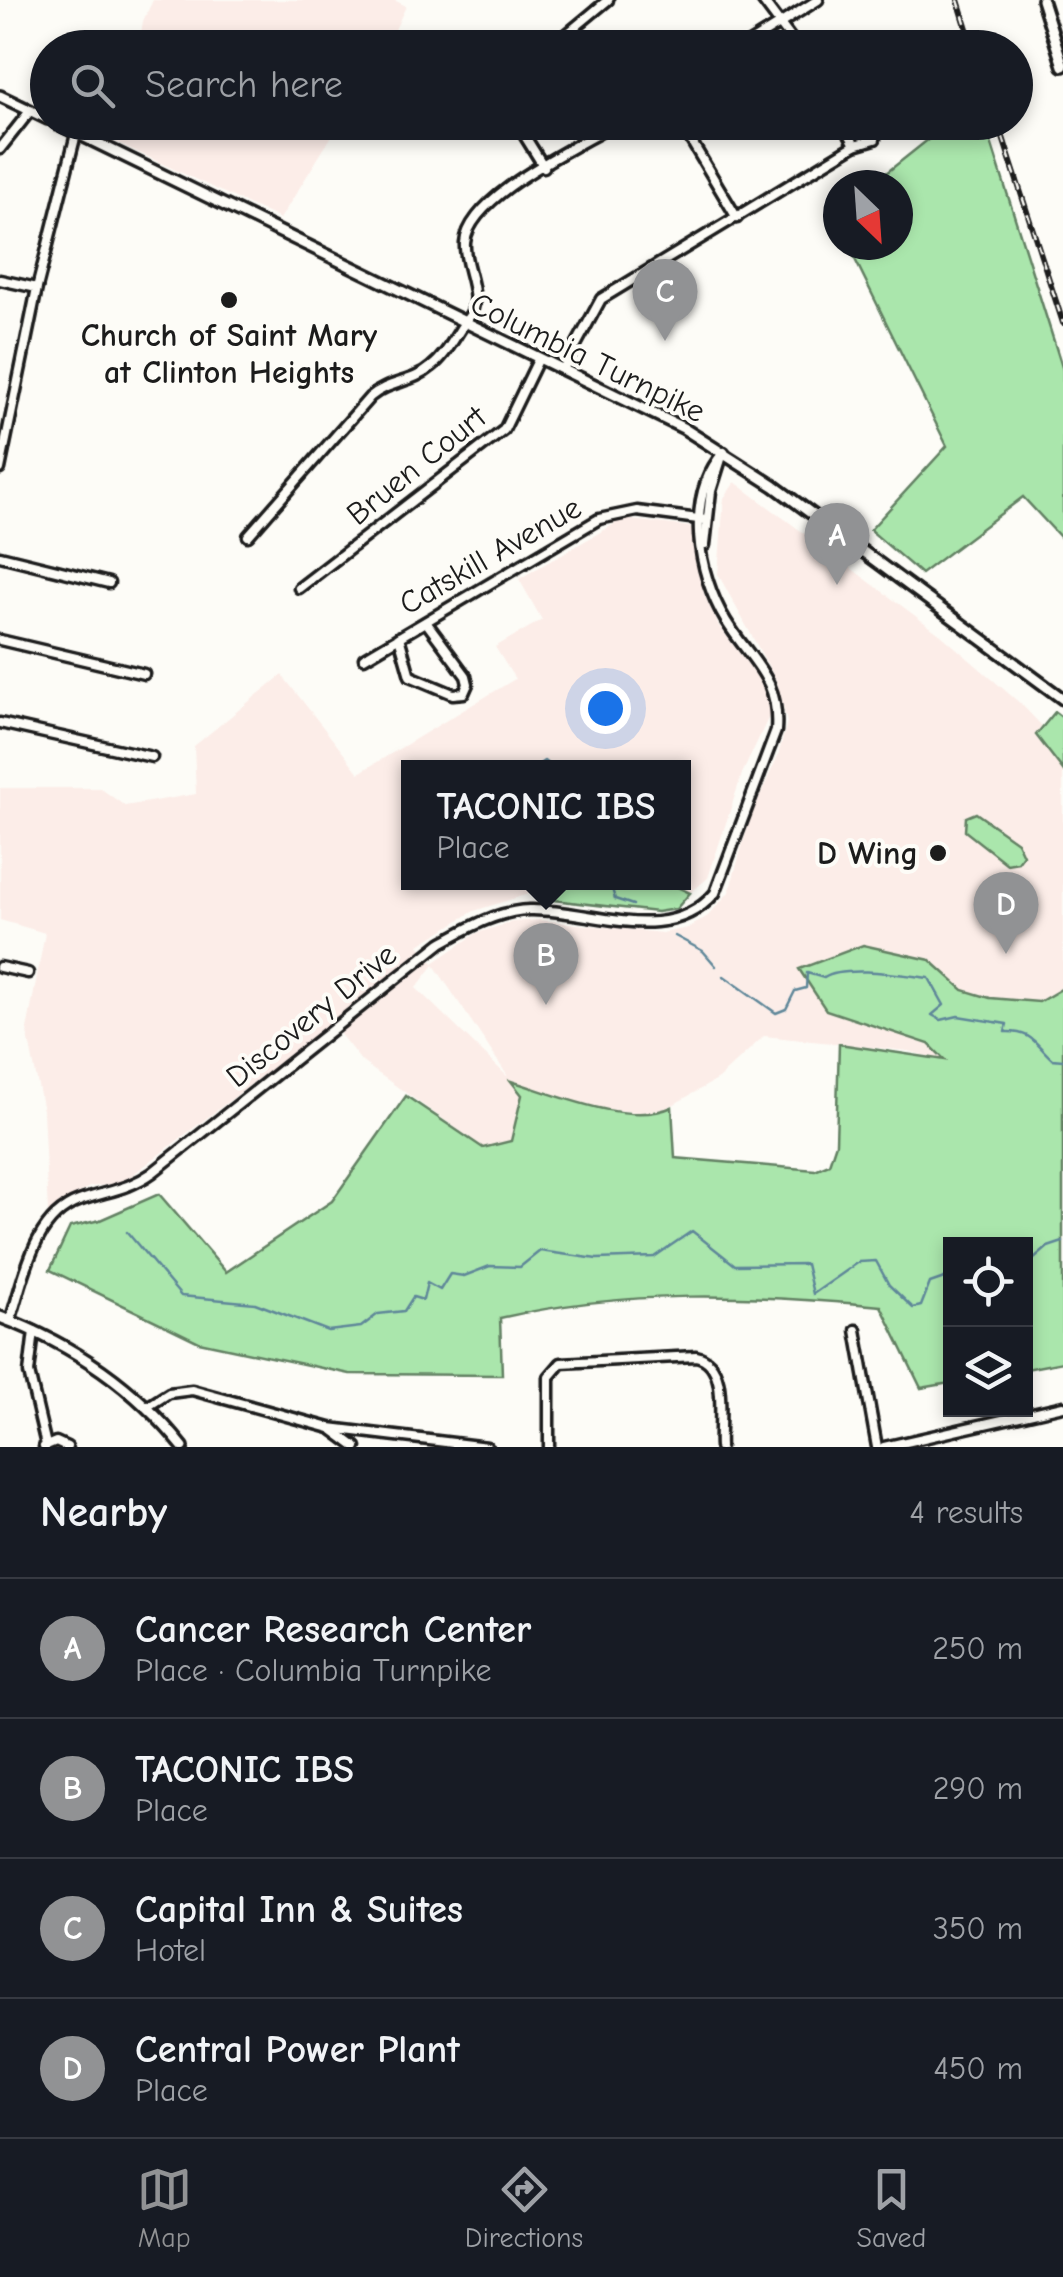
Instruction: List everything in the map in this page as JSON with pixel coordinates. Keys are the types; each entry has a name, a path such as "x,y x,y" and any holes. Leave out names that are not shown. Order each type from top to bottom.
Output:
{"main road":[{"path":"1042,0 1063,66"},
{"name":"Columbia Turnpike","path":"0,96 30,111"},
{"name":"Columbia Turnpike","path":"88,140 462,324 652,410 724,452 1063,699"},
{"path":"5,1319 82,1357 147,1407 182,1447"}],"street":[{"path":"572,30 608,0"},
{"path":"762,0 787,30"},
{"path":"769,30 818,0"},
{"path":"0,149 30,111"},
{"path":"0,469 37,288 74,140"},
{"path":"527,140 544,167"},
{"path":"248,536 370,397 386,384 431,368 472,311 474,297 466,251 471,224 496,196 588,140"},
{"path":"691,140 737,218"},
{"path":"853,140 855,145"},
{"path":"563,368 601,300 855,145 872,140"},
{"path":"0,280 37,288"},
{"name":"Bruen Court","path":"299,588 504,430 539,358"},
{"name":"Discovery Drive","path":"5,1319 36,1244 58,1214 82,1199 131,1188 441,942 477,922 525,910 662,924 702,908 722,883 746,802 776,732 778,707 772,685 722,612 704,558 704,482 724,452"},
{"name":"Catskill Avenue","path":"364,658 600,519 637,511 702,519"},
{"path":"0,556 109,583"},
{"path":"399,638 410,676 453,694 464,692 466,676 426,622"},
{"path":"0,640 144,674"},
{"path":"0,722 152,757"},
{"path":"0,967 28,972"},
{"path":"856,1330 880,1447 1063,1406"},
{"path":"34,1332 29,1373 45,1446 56,1442 67,1447"},
{"path":"549,1447 549,1377 561,1363 696,1356 706,1358 717,1371 720,1447"},
{"path":"147,1407 169,1394 192,1390 330,1428 486,1447"},
{"path":"330,1428 356,1447"}],"shaded area":[{"path":"153,0 394,0 406,6 395,30 142,30"},
{"path":"112,140 329,140 280,219"},
{"path":"735,482 941,635 1022,705 1063,748 1063,1093 908,1051 764,1036 718,1079 657,1114 595,1108 513,1081 522,1095 511,1141 484,1148 362,1062 331,1023 122,1183 89,1187 48,1213 43,1111 27,1030 45,933 0,920 0,788 100,788 125,806 196,794 194,746 282,675 359,773 515,679 495,647 542,620 519,579 623,519 691,527 704,594 719,626 766,688 773,708 742,774 708,878 690,893 683,890 691,890 691,760 401,760 401,890 541,890 474,911 419,945 433,963 477,933 512,922 540,920 662,933 688,928 708,916 729,892 751,815 778,756 787,722 777,682 718,574 724,498","holes":["434,965 507,1076 416,988"]}],"green space":[{"path":"928,140 990,140 1063,370 1063,540 1023,497 921,574 870,530 947,446 855,260 913,260 913,170 890,170"},
{"path":"1055,712 1063,718 1063,770 1036,735"},
{"path":"976,813 1017,842 1023,855 1018,862 1007,864 965,831 966,817"},
{"path":"541,890 690,893 676,909 657,912 545,899"},
{"path":"863,945 930,960 963,990 990,998 1039,1002 1063,988 1063,1362 1033,1368 1033,1237 943,1237 943,1384 921,1388 881,1306 737,1297 595,1302 500,1318 502,1375 350,1374 199,1342 50,1270 70,1227 100,1220 159,1194 226,1272 332,1201 406,1096 483,1148 511,1141 522,1095 511,1081 614,1111 654,1112 672,1107 675,1158 815,1170 829,1164 836,1143 839,1044 945,1060 929,1044 826,1010 799,969"}],"waterway":[{"path":"612,890 615,899 633,905"},
{"path":"675,936 703,951 716,966"},
{"path":"724,976 776,1013 786,1009 795,991 806,988 807,973 824,978 859,971 929,978 944,1005 932,1015 941,1020 958,1016 1007,1024 1005,1032 1028,1036 1052,1059 1063,1060"},
{"path":"127,1232 181,1296 255,1303 328,1331 361,1327 378,1314 404,1311 413,1297 423,1300 427,1283 440,1290 450,1274 464,1276 490,1266 520,1267 540,1251 597,1259 654,1257 692,1231 735,1265 806,1264 813,1294 859,1262 876,1261 889,1285 913,1308 921,1306 930,1283 943,1278"},
{"path":"1033,1260 1048,1247 1063,1242"}],"railway":[{"path":"958,0 967,30"},
{"path":"1004,140 1063,323"}],"place":[{"name":"Church of Saint Mary at Clinton Heights","path":"229,300"},
{"name":"Capital Inn & Suites","path":"665,341"},
{"name":"Cancer Research Center","path":"837,585"},
{"name":"D Wing","path":"938,853"},
{"name":"Central Power Plant","path":"1006,954"},
{"name":"TACONIC IBS","path":"546,1005"}]}
